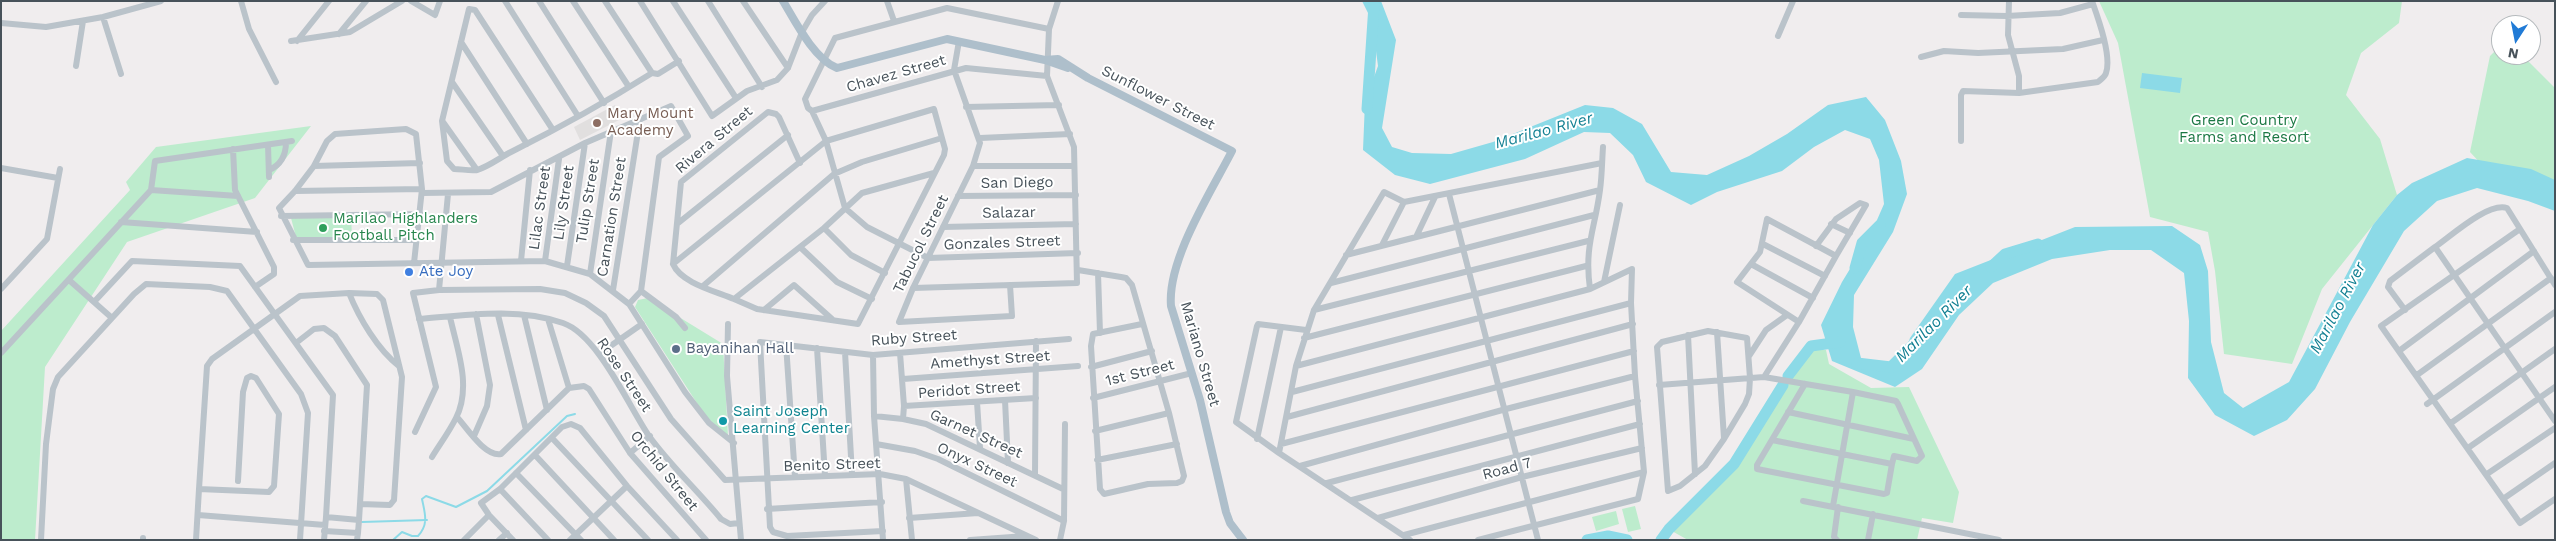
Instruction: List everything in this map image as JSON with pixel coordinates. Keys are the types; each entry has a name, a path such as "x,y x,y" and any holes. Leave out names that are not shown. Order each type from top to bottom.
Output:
{"main road":[{"path":"783,1 802,32 824,59"},
{"name":"Sunflower Street","path":"824,59 832,66 843,68 938,41 959,41 1046,60 1072,68 1232,151"},
{"name":"Mariano Street","path":"1232,151 1182,250 1172,282 1171,306 1192,372 1226,512 1230,523 1243,540"}],"street":[{"path":"1,23 34,28 82,22 161,1"},
{"path":"241,1 249,29 276,82"},
{"path":"329,1 294,41 350,32 402,1"},
{"path":"339,34 366,1"},
{"path":"411,1 435,15 440,1"},
{"path":"505,1 578,116"},
{"path":"539,1 604,103"},
{"path":"573,1 629,87"},
{"path":"604,1 652,72 658,74 679,61"},
{"path":"640,1 712,116 747,91 778,80 788,68 802,32 812,15 825,1"},
{"path":"673,1 736,98"},
{"path":"708,1 762,87"},
{"path":"743,1 788,68"},
{"path":"887,1 894,21"},
{"path":"913,288 1077,283 1078,253 1074,147 1047,76 1046,60 1049,29 1058,1"},
{"path":"1778,36 1793,1"},
{"path":"2009,1 2009,41 2020,76 2018,93"},
{"path":"1961,14 2008,16 2060,13 2093,2 2107,61 2106,73 2098,82 2018,93 1963,91 1961,95 1961,141"},
{"path":"928,258 867,228 845,208 826,142 812,111 806,104 806,94 835,38 947,8 1049,29"},
{"path":"553,130 472,9 469,9 442,121 449,166 454,169 477,170 527,144 553,130 578,116 604,103 652,72"},
{"path":"103,17 121,74"},
{"path":"76,66 82,22"},
{"path":"1921,57 1944,51 2013,52 2063,49 2103,40"},
{"path":"959,41 954,70 966,107 980,138 1070,134"},
{"path":"461,42 527,144"},
{"name":"Chavez Street","path":"812,111 966,68 1047,76"},
{"path":"452,82 503,156"},
{"path":"966,107 1059,105"},
{"path":"295,191 422,191 448,194 491,192 530,170 559,159 585,143 672,106 688,136 659,157 641,291 629,304"},
{"path":"673,264 800,163 826,142 934,109 942,138 944,155 900,245 858,324 764,310 734,300 681,276 673,264 677,224 788,135 800,163"},
{"name":"Rivera Street","path":"677,224 681,182 764,114 768,112 776,114 788,135"},
{"name":"Carnation Street","path":"613,290 640,119"},
{"path":"442,121 477,170"},
{"path":"414,264 421,214 422,191 416,134 406,129 335,134 327,141 314,166 279,208 293,240 308,265 414,264 545,261 590,274 629,304 685,392 709,424 734,443"},
{"name":"Tulip Street","path":"590,274 611,131"},
{"path":"703,286 834,174 862,162 942,138"},
{"name":"Tabucol Street","path":"980,138 973,166 913,288 899,322 1012,316 1010,285"},
{"path":"1,353 151,190 154,163 157,160 289,142 283,158 269,174 268,145"},
{"name":"Lily Street","path":"567,266 585,143"},
{"path":"1590,289 1586,266 1588,241 1600,190 1603,147"},
{"path":"234,150 235,190 275,271 255,287"},
{"name":"Lilac Street","path":"545,261 559,159"},
{"path":"314,166 420,163"},
{"path":"1279,453 1296,366 1314,310 1384,192 1404,202 1602,163"},
{"path":"973,166 1074,166"},
{"path":"1,168 58,178"},
{"path":"1,289 48,239 60,168"},
{"path":"521,261 530,170"},
{"path":"734,300 824,228 862,193 934,173"},
{"path":"151,190 238,196"},
{"path":"1346,254 1600,190"},
{"path":"439,290 448,194"},
{"path":"1449,194 1473,295 1506,409 1538,540"},
{"name":"San Diego","path":"958,196 1076,195"},
{"path":"1416,237 1435,197"},
{"path":"1382,245 1404,202"},
{"path":"1764,378 1799,322 1866,205 1860,203 1836,219 1816,246"},
{"path":"1604,282 1620,205"},
{"path":"2405,310 2388,287 2390,281 2482,213 2501,206 2507,208 2555,285"},
{"path":"281,216 421,214"},
{"path":"1331,283 1594,215"},
{"path":"1799,322 1738,285 1737,279 1752,264 1763,244 1767,219 1836,256"},
{"path":"121,222 257,232"},
{"name":"Salazar","path":"943,228 1076,224"},
{"path":"1832,224 1850,233"},
{"path":"824,228 851,255 885,273"},
{"path":"2520,230 2381,326 2417,374 2520,523 2555,499"},
{"path":"293,240 417,240"},
{"path":"1314,310 1588,241"},
{"path":"1763,244 1825,276"},
{"path":"800,246 837,282 872,299"},
{"path":"2436,247 2468,297 2555,421"},
{"path":"2398,351 2468,297 2534,251"},
{"name":"Gonzales Street","path":"928,258 1078,253"},
{"path":"94,302 132,260 240,266 334,395 324,540"},
{"path":"1752,264 1813,298"},
{"path":"1304,338 1586,266"},
{"path":"1296,366 1590,289 1632,269 1631,303 1635,376 1644,472 1638,499 1478,540"},
{"path":"1078,270 1121,277 1129,282 1152,351 1184,476 1182,481 1177,483 1148,484 1104,494 1100,489 1095,431 1091,367 1093,334 1142,324"},
{"path":"1098,273 1100,333"},
{"path":"2417,374 2550,278"},
{"path":"69,280 112,318"},
{"path":"41,540 46,444 53,389 58,377 146,284 210,287 227,291 300,394 308,413 300,540"},
{"path":"764,310 794,285 833,320"},
{"path":"415,432 436,387 414,293 439,290 540,289 565,293 586,303 604,316 621,339 671,419 721,477 725,480 735,481"},
{"path":"641,291 676,317 685,328"},
{"path":"349,293 354,305 388,357 399,366"},
{"path":"196,540 207,366 212,359 300,296 349,293 381,296 402,378 394,500 390,505 360,504"},
{"path":"1292,392 1631,303"},
{"path":"2427,404 2555,312"},
{"path":"474,436 486,406 490,385 476,314"},
{"name":"Rose Street","path":"419,319 476,314 524,316 564,323 578,331 599,354 650,436 721,519 730,524 739,523"},
{"path":"498,315 526,430"},
{"path":"1749,356 1766,330 1787,315"},
{"path":"432,458 456,417 463,397 464,378 450,316"},
{"path":"524,316 547,410"},
{"path":"456,417 488,451 496,455 506,451 569,388 548,319"},
{"path":"599,354 642,324"},
{"path":"728,324 727,376 741,540"},
{"path":"1306,330 1258,324 1236,422 1258,439 1407,538 1529,502 1644,472"},
{"path":"1287,417 1633,324"},
{"path":"1258,439 1281,327"},
{"path":"198,515 301,523 358,537 367,385 335,336 324,328 314,329 296,343"},
{"path":"1708,331 1717,332 1747,338 1749,356 1750,394 1724,439 1704,466 1680,486 1668,491 1659,385 1658,344 1688,335 1708,331"},
{"path":"1717,332 1724,439"},
{"path":"1688,335 1695,474"},
{"name":"Ruby Street","path":"766,480 760,342 873,355 1070,339"},
{"path":"1035,475 1036,341"},
{"path":"786,344 795,477"},
{"path":"818,348 825,476"},
{"path":"2451,423 2555,349"},
{"path":"1091,367 1152,351"},
{"path":"1281,444 1634,351"},
{"path":"845,352 852,474"},
{"path":"900,353 903,379 903,418"},
{"path":"873,355 874,416 880,474 883,540"},
{"name":"Amethyst Street","path":"903,379 1078,366"},
{"name":"1st Street","path":"1094,398 1192,372"},
{"path":"199,489 269,492 272,489 279,414 256,378 251,376 247,378 242,392 238,481"},
{"path":"1300,466 1506,409 1635,376"},
{"path":"1659,385 1764,378 1805,384 1853,392 1896,401 1922,454 1921,459 1918,461 1894,456 1888,489 1884,494 1757,469 1757,465 1805,384"},
{"name":"Orchid Street","path":"569,388 584,386 589,389 630,453 706,540"},
{"path":"2468,448 2555,387"},
{"path":"1837,540 1834,537 1836,486 1853,392"},
{"name":"Peridot Street","path":"904,406 1036,398"},
{"path":"1005,400 1008,463"},
{"path":"1326,483 1638,401"},
{"path":"977,402 980,448"},
{"path":"1788,412 1914,439"},
{"path":"1095,431 1169,413"},
{"name":"Garnet Street","path":"874,416 903,418 926,424 1063,489"},
{"path":"1060,540 1064,521 1065,424"},
{"path":"1352,500 1640,424"},
{"path":"513,540 489,515 481,503 500,489 566,425 576,425 627,486 677,540"},
{"path":"2487,474 2555,428"},
{"path":"630,453 650,436"},
{"path":"552,438 648,540"},
{"path":"1772,440 1892,464"},
{"name":"Onyx Street","path":"876,444 915,451 938,459 1064,521"},
{"path":"1097,460 1176,444"},
{"name":"Road 7","path":"1378,518 1522,477 1642,448"},
{"path":"534,455 614,540"},
{"path":"2503,499 2555,463"},
{"path":"516,473 582,540"},
{"name":"Benito Street","path":"735,481 852,474 880,474 906,479 1036,540"},
{"path":"906,479 912,540"},
{"path":"766,480 767,509 770,527 773,532 786,536 883,531"},
{"path":"570,540 627,486"},
{"path":"500,489 548,540"},
{"path":"1803,501 1999,540"},
{"path":"767,509 882,502"},
{"path":"909,518 980,513"},
{"path":"1868,540 1873,514"},
{"path":"464,540 489,515"},
{"path":"326,517 359,520"},
{"path":"499,540 507,533"},
{"path":"970,540 1026,536"}],"shaded area":[{"name":"Mary Mount Academy","path":"615,105 621,119 580,140 574,127"}],"green space":[{"name":"Green Country Farms and Resort","path":"2099,1 2402,1 2399,23 2361,53 2346,95 2380,139 2397,195 2322,289 2292,364 2224,354 2215,271 2208,232 2150,217 2118,43"},
{"path":"2490,56 2491,65 2532,65 2555,88 2555,188 2483,166 2470,152"},
{"path":"311,126 255,198 127,242 45,367 35,540 1,540 1,331 130,190 126,182 156,147"},
{"name":"Marilao Highlanders Football Pitch","path":"351,216 352,237 296,237 291,218"},
{"path":"648,298 723,344 728,436 711,425 635,307 638,300"},
{"path":"1812,348 1826,350 1829,364 1871,388 1909,387 1959,492 1953,523 1922,518 1917,540 1688,540 1670,530 1734,467 1794,372"},
{"path":"1635,506 1641,529 1628,532 1622,509"},
{"path":"1616,511 1619,524 1596,531 1592,517"}],"water":[{"path":"1362,1 1381,1 1396,40 1382,128 1392,147 1412,153 1451,154 1493,142 1585,105 1613,108 1642,124 1671,172 1707,175 1749,156 1787,134 1828,105 1866,97 1885,120 1901,161 1907,194 1893,232 1854,295 1853,327 1861,358 1872,365 1902,362 1910,338 1955,274 2075,227 2172,226 2200,245 2208,271 2211,342 2224,393 2243,408 2289,382 2373,225 2397,195 2412,183 2467,158 2531,169 2555,180 2555,211 2528,201 2477,188 2437,201 2404,231 2350,322 2315,389 2287,420 2254,436 2215,415 2188,378 2189,321 2184,273 2151,250 2110,250 2052,259 1993,283 1959,315 1922,369 1895,387 1832,361 1821,325 1842,282 1870,236 1884,204 1879,160 1870,139 1845,130 1814,147 1782,171 1717,192 1691,205 1646,182 1633,155 1610,133 1584,132 1525,159 1430,184 1395,175 1363,150 1365,102 1378,66 1372,21"},
{"path":"2142,73 2182,78 2180,93 2140,88"}],"waterway":[{"name":"Marilao River","path":"1367,109 1374,5 1371,1"},
{"name":"Marilao River","path":"1855,268 1862,243 1880,225"},
{"name":"Marilao River","path":"1991,267 2005,254 2038,244"},
{"path":"1788,376 1811,346 1840,342"},
{"name":"Marilao River","path":"1857,363 1891,367 1916,342"},
{"path":"1661,540 1669,529 1734,464 1783,385"},
{"path":"393,540 402,532 418,536 425,523 422,499 426,496 456,507 487,491 567,416 575,414"},
{"path":"362,522 427,520"},
{"path":"1587,540 1608,536 1627,540"}],"place":[{"name":"Mary Mount Academy","path":"597,123"},
{"name":"Marilao Highlanders Football Pitch","path":"323,228"},
{"name":"Ate Joy","path":"409,272"},
{"name":"Bayanihan Hall","path":"676,349"},
{"name":"Saint Joseph Learning Center","path":"723,421"}]}
